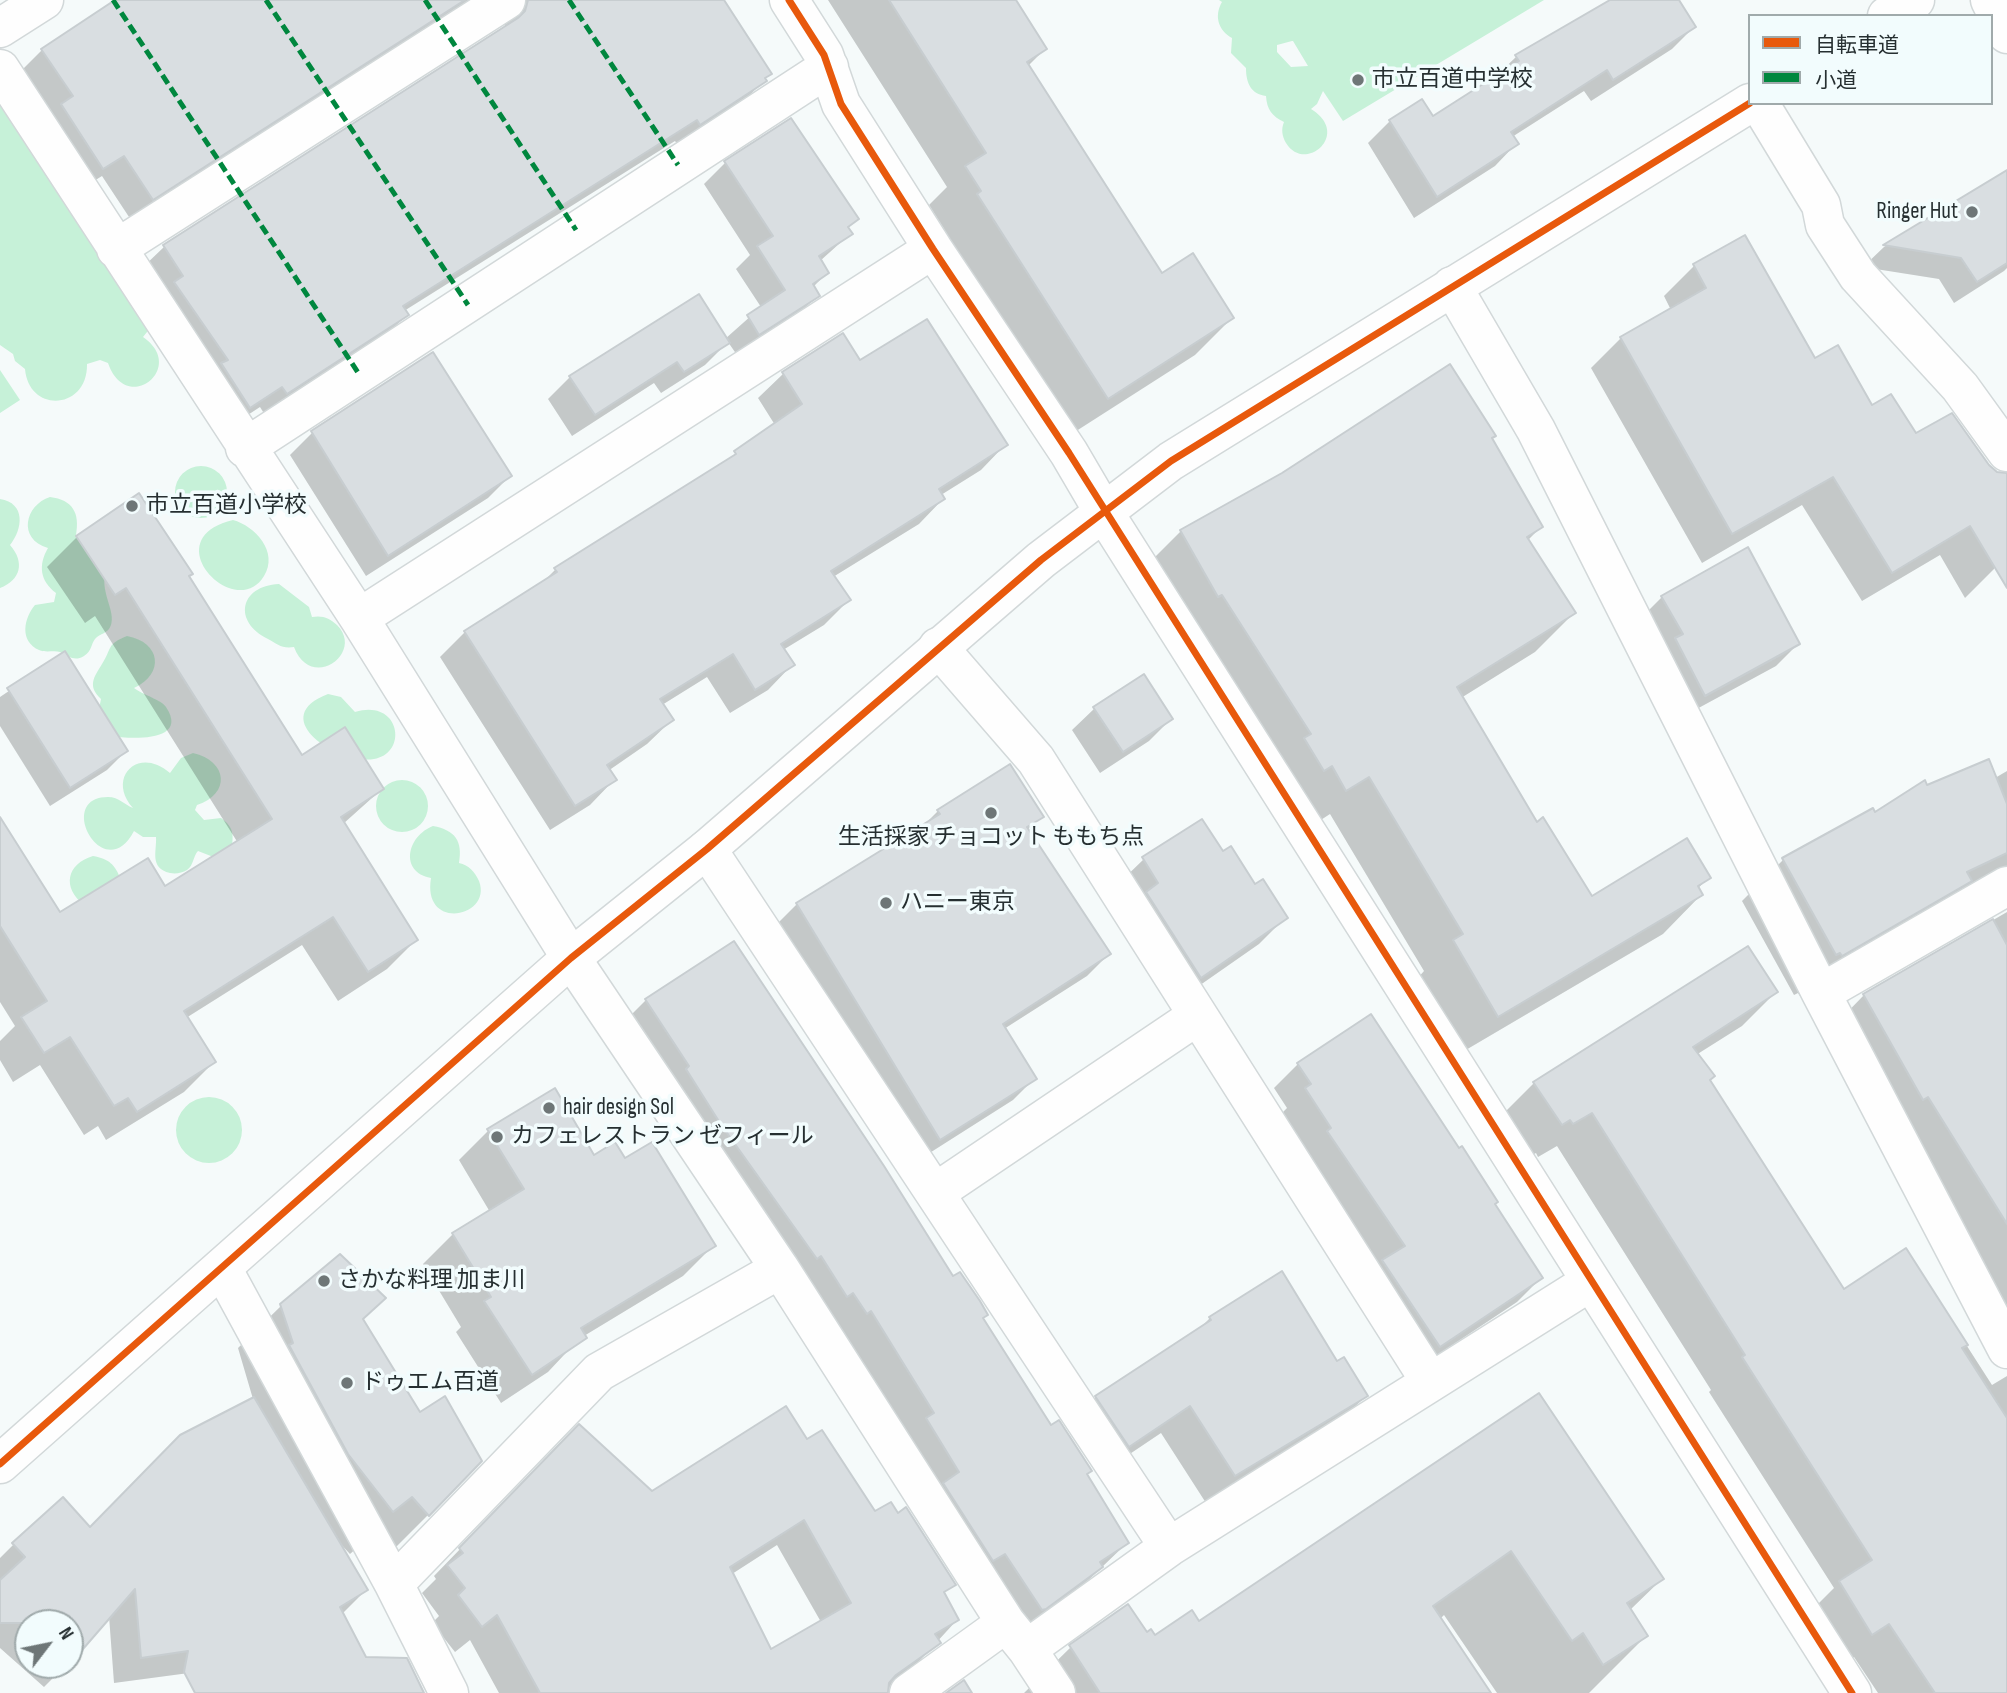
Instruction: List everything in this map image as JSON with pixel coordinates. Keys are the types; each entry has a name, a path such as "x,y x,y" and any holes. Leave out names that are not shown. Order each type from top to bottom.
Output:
{"street":[{"path":"0,28 44,0"},
{"path":"116,249 506,0"},
{"path":"789,0 828,67 841,104 933,249 1069,453 1103,511 1852,1693"},
{"path":"1890,14 1915,0"},
{"path":"1990,0 2007,34"},
{"path":"245,448 828,67"},
{"path":"0,69 245,448 359,618 571,958 780,1269 1016,1636 1056,1693"},
{"path":"0,1464 571,958 707,849 938,647 1103,511 1171,461 1748,104"},
{"path":"1760,105 1821,205 1825,225 1858,276 1960,387 2007,452"},
{"path":"359,618 933,249"},
{"path":"1452,286 1536,430 1821,993 2007,1349"},
{"path":"938,647 1035,760 1430,1381"},
{"path":"707,849 1169,1547"},
{"path":"1821,993 2007,887"},
{"path":"936,1192 1198,1016"},
{"path":"222,1268 394,1584 449,1693"},
{"path":"394,1584 599,1372 780,1269"},
{"path":"909,1693 1016,1636 1169,1547 1590,1282"}],"green space":[{"name":"市立百道中学校","path":"1219,0 1544,0 1343,121 1323,91 1317,104 1311,109 1322,119 1327,129 1326,139 1321,147 1304,154 1294,151 1286,143 1282,132 1284,122 1271,112 1266,96 1250,87 1246,68 1231,53 1232,38 1223,31 1218,17 1222,2","holes":["1293,41 1308,66 1291,67 1277,52 1277,45"]},
{"path":"0,96 151,327 143,337 155,349 159,362 156,373 149,381 139,386 127,386 117,378 108,363 100,360 87,364 85,379 78,391 69,398 58,401 47,399 37,394 29,384 25,369 15,361 13,354 0,345"},
{"path":"0,370 20,400 0,413"},
{"path":"201,466 211,468 219,474 225,482 225,502 219,510 211,516 201,518 191,516 183,510 177,502 175,492 177,482 183,474 191,468"},
{"path":"50,497 64,501 73,509 77,520 76,535 83,535 106,569 104,577 111,625 95,639 87,654 80,658 72,658 58,651 39,650 28,641 26,635 26,623 31,610 35,605 54,602 56,593 42,572 48,548 38,544 28,530 30,514 41,501"},
{"path":"0,499 14,506 20,518 18,532 10,545 18,558 19,570 13,580 0,588"},
{"path":"233,520 249,528 267,549 268,567 264,576 251,588 236,590 221,584 208,573 200,558 200,543 210,530"},
{"path":"279,584 309,607 312,617 326,618 337,625 344,636 344,647 340,656 332,663 322,667 312,666 302,660 294,647 277,644 249,624 245,606 249,598 255,591"},
{"path":"127,636 138,639 152,651 155,659 151,675 134,688 166,707 171,719 170,727 164,733 142,738 112,736 98,714 101,699 94,690 94,677 112,644"},
{"path":"328,694 341,697 355,712 370,710 382,713 390,719 395,738 385,755 374,759 359,759 343,755 314,738 306,727 304,715 310,704"},
{"path":"193,753 213,763 221,778 216,793 197,805 195,810 204,820 221,818 225,821 233,837 232,846 216,858 198,851 187,870 172,873 163,871 157,863 156,837 143,837 134,831 122,846 110,850 98,845 85,823 85,810 92,801 112,797 133,808 123,786 124,776 129,769 147,762 170,773 181,758"},
{"path":"402,780 412,782 420,788 426,796 426,816 420,824 412,830 402,832 392,830 384,824 378,816 376,806 378,796 384,788 392,782"},
{"path":"433,826 447,830 456,838 460,848 459,863 471,869 479,881 481,893 476,903 468,910 446,912 437,906 431,895 431,878 414,869 411,862 410,854 417,838"},
{"path":"93,856 111,863 121,880 84,905 72,891 70,877 77,865"},
{"path":"209,1097 222,1100 232,1107 239,1117 242,1130 239,1143 232,1153 222,1160 209,1163 196,1160 186,1153 179,1143 176,1130 179,1117 186,1107 196,1100"}],"building":[{"path":"115,0 465,0 153,200 124,156 103,169 61,104 73,96 41,49"},
{"path":"528,0 724,0 772,74 765,78 767,81 700,125 697,120 403,306 409,315 287,394 282,387 250,408 221,363 228,360 174,282 183,276 163,245 518,18 525,11"},
{"path":"889,0 1016,0 1047,49 1027,62 1162,273 1193,253 1234,318 1108,399 977,194 981,191 965,166 986,153"},
{"path":"1610,0 1679,0 1696,27 1613,80 1607,70 1511,132 1519,144 1437,197 1389,120 1422,99 1433,116 1519,61 1515,55"},
{"path":"791,118 859,219 848,227 853,234 819,256 829,273 813,284 820,296 759,335 747,315 785,290 757,246 773,236 724,161"},
{"name":"Ringer Hut","path":"2007,170 2007,263 1977,282 1961,258 1883,245"},
{"path":"1745,235 1815,358 1838,345 1872,405 1891,394 1916,433 1952,413 1989,465 1997,472 2007,473 2007,588 1970,526 1892,573 1833,477 1732,534 1620,337 1706,288 1693,264"},
{"path":"699,294 730,343 684,372 677,362 595,415 569,376"},
{"path":"927,319 1008,445 939,489 945,499 831,571 851,600 781,644 795,665 755,690 733,654 660,699 674,720 607,765 617,780 575,806 464,631 557,572 554,568 736,454 734,451 802,404 782,372 843,333 860,360"},
{"path":"433,352 512,476 388,556 311,431"},
{"path":"1450,364 1496,436 1492,438 1543,527 1527,537 1576,613 1457,687 1537,822 1543,817 1592,896 1687,838 1711,878 1698,886 1703,895 1498,1017 1453,940 1463,934 1369,777 1346,791 1332,766 1324,771 1304,738 1311,734 1222,595 1218,597 1180,530 1282,473"},
{"path":"139,493 193,574 189,576 302,755 345,727 384,789 341,817 418,940 368,972 333,917 184,1011 216,1062 137,1112 128,1098 114,1106 70,1037 44,1053 21,1017 47,1001 0,926 0,817 60,912 148,858 165,886 272,819 126,588 115,595 76,536"},
{"path":"1748,547 1800,644 1705,696 1675,638 1683,634 1661,596"},
{"path":"65,651 128,751 70,788 7,688"},
{"path":"1144,674 1173,719 1123,752 1093,707"},
{"path":"1989,759 2007,804 2007,853 1967,872 1972,881 1842,956 1840,953 1836,955 1782,858 1873,808 1875,812 1925,780 1927,785"},
{"path":"1010,764 1044,817 1027,827 1111,954 1003,1024 1037,1079 940,1140 796,903 940,814 937,810"},
{"path":"1202,819 1223,851 1231,846 1255,884 1263,879 1288,918 1201,978 1146,892 1158,883 1142,857"},
{"path":"1993,919 2007,945 2007,1224 1928,1097 1923,1100 1863,994"},
{"path":"734,941 884,1166 953,1276 960,1272 980,1301 988,1315 983,1318 1051,1425 1059,1420 1092,1471 1087,1474 1129,1543 1100,1562 1103,1567 1046,1609 1042,1610 1005,1554 993,1561 943,1483 959,1472 926,1418 934,1413 871,1311 867,1314 853,1293 847,1297 821,1256 817,1259 720,1123 686,1069 689,1066 645,999"},
{"path":"1748,946 1778,992 1693,1047 1715,1076 1710,1080 1844,1289 1906,1248 1968,1345 1962,1348 2007,1418 2007,1693 1935,1693 1889,1624 1872,1635 1839,1581 1872,1560 1742,1357 1745,1355 1592,1113 1573,1124 1570,1120 1562,1125 1533,1082"},
{"path":"1371,1014 1459,1148 1462,1146 1498,1202 1495,1204 1543,1278 1440,1347 1382,1260 1405,1246 1327,1131 1331,1128 1305,1088 1311,1084 1297,1063"},
{"path":"555,1088 594,1155 615,1142 625,1158 652,1142 716,1246 581,1328 587,1338 532,1375 484,1301 491,1297 452,1233 524,1189 487,1129"},
{"name":"ドゥエム百道","path":"340,1254 386,1298 363,1319 420,1412 445,1396 482,1461 429,1516 412,1497 393,1512 348,1454 289,1345 293,1343 280,1304"},
{"path":"1282,1271 1337,1361 1344,1357 1368,1396 1235,1476 1190,1406 1129,1447 1095,1396 1211,1320 1209,1317"},
{"path":"1539,1393 1664,1579 1627,1603 1648,1636 1603,1665 1583,1633 1572,1641 1511,1551 1433,1606 1491,1693 1100,1693 1069,1645 1128,1604 1147,1632 1151,1629 1155,1635 1192,1610 1199,1621"},
{"path":"254,1397 368,1590 340,1607 366,1657 407,1658 424,1693 195,1693 184,1672 188,1651 141,1658 135,1589 84,1648 84,1609 14,1609 14,1623 0,1623 0,1580 25,1557 12,1543 63,1497 90,1527 180,1435"},
{"path":"786,1406 807,1439 822,1430 875,1511 891,1502 898,1513 906,1507 956,1585 944,1592 959,1620 935,1634 941,1643 896,1675 889,1683 888,1693 540,1693 497,1615 482,1627 458,1595 465,1588 447,1565 463,1553 459,1548 579,1424 652,1491","holes":["804,1520 851,1603 771,1649 730,1567"]},
{"path":"964,1680 972,1693 946,1693"}],"marked path":[{"path":"113,0 359,374"},
{"path":"266,0 468,305"},
{"path":"425,0 576,230"},
{"path":"569,0 678,165"}],"cycle path":[{"path":"789,0 824,55 841,104 933,249 1069,453 1852,1693"},
{"path":"0,1464 571,958 707,849 1041,560 1171,461 1748,104"}],"place":[{"name":"市立百道中学校","path":"1358,80"},
{"name":"Ringer Hut","path":"1972,212"},
{"name":"市立百道小学校","path":"132,506"},
{"name":"生活採家 チョコット ももち点","path":"991,813"},
{"name":"ハニー東京","path":"886,903"},
{"name":"hair design Sol","path":"549,1108"},
{"name":"カフェレストラン ゼフィール","path":"497,1137"},
{"name":"さかな料理 加ま川","path":"324,1281"},
{"name":"ドゥエム百道","path":"347,1383"}]}
